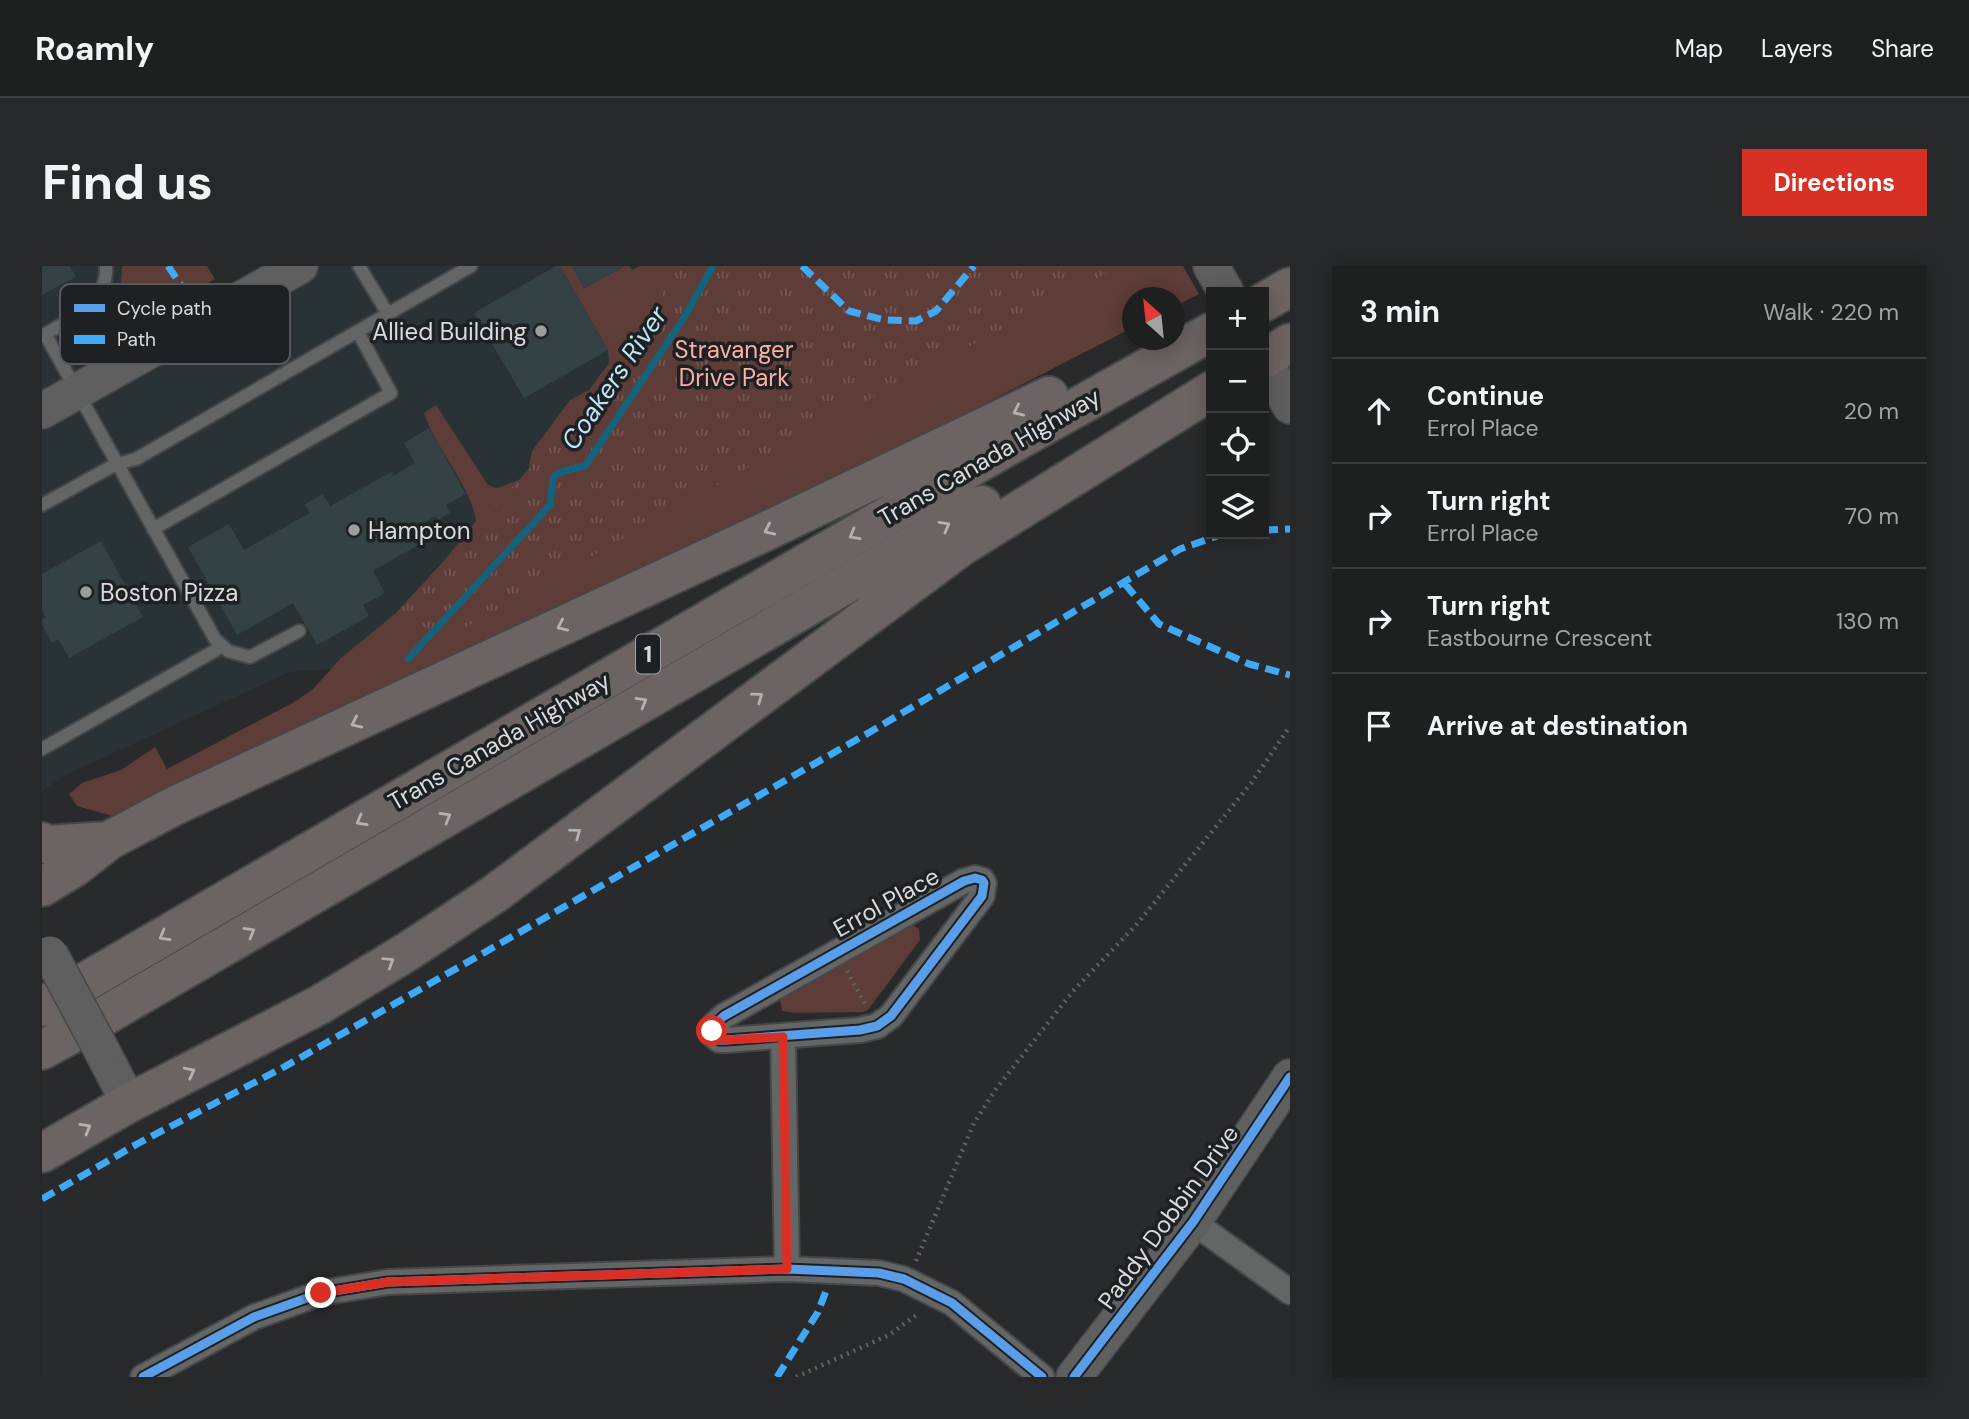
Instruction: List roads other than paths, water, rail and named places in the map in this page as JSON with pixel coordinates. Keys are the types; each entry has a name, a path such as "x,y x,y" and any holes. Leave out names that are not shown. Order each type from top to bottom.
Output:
{"highway":[{"path":"1269,292 1290,285"},
{"path":"1269,299 1290,285"},
{"path":"1185,332 1206,321"},
{"path":"1269,345 1290,333"},
{"name":"Trans Canada Highway","path":"42,1007 1013,443 1206,334"},
{"path":"1269,357 1290,343"},
{"path":"42,887 75,867 108,841 174,806 748,540 1147,350"},
{"name":"Trans Canada Highway","path":"42,1050 118,1009 881,562 1206,380"},
{"path":"42,1153 129,1103 321,1004 482,902 962,546 1206,394"},
{"path":"42,842 48,845 108,841"}],"street":[{"path":"268,284 300,266"},
{"path":"1211,266 1223,287"},
{"path":"42,411 125,364"},
{"path":"1269,369 1290,406"},
{"name":"Errol Place","path":"979,878 984,884 982,896 891,1016 877,1026 860,1030 783,1037 726,1040 715,1038 712,1031 724,1016 968,879 979,878"},
{"path":"46,946 129,1103"},
{"path":"783,1037 787,1269"},
{"name":"Paddy Dobbin Drive","path":"1074,1377 1193,1222 1290,1077"},
{"path":"1193,1222 1290,1292"},
{"path":"143,1377 254,1317 321,1293 388,1282 787,1269 879,1273 904,1279 951,1303 1042,1377"}],"lane":[{"path":"104,284 106,266"},
{"path":"359,266 388,314"},
{"path":"42,505 116,464 136,459 471,266"},
{"path":"60,325 43,335 215,639 228,651 250,657 299,631"},
{"path":"153,529 391,393 358,332"},
{"path":"42,749 223,646"}],"waterway":[{"name":"Coakers River","path":"408,659 550,505 553,478 560,472 585,466 685,316 713,266"}],"place":[{"name":"Allied Building","path":"541,331"},
{"name":"Hampton","path":"354,530"},
{"name":"Boston Pizza","path":"86,592"}],"park label":[{"name":"Stravanger Drive Park","path":"734,363"}]}
